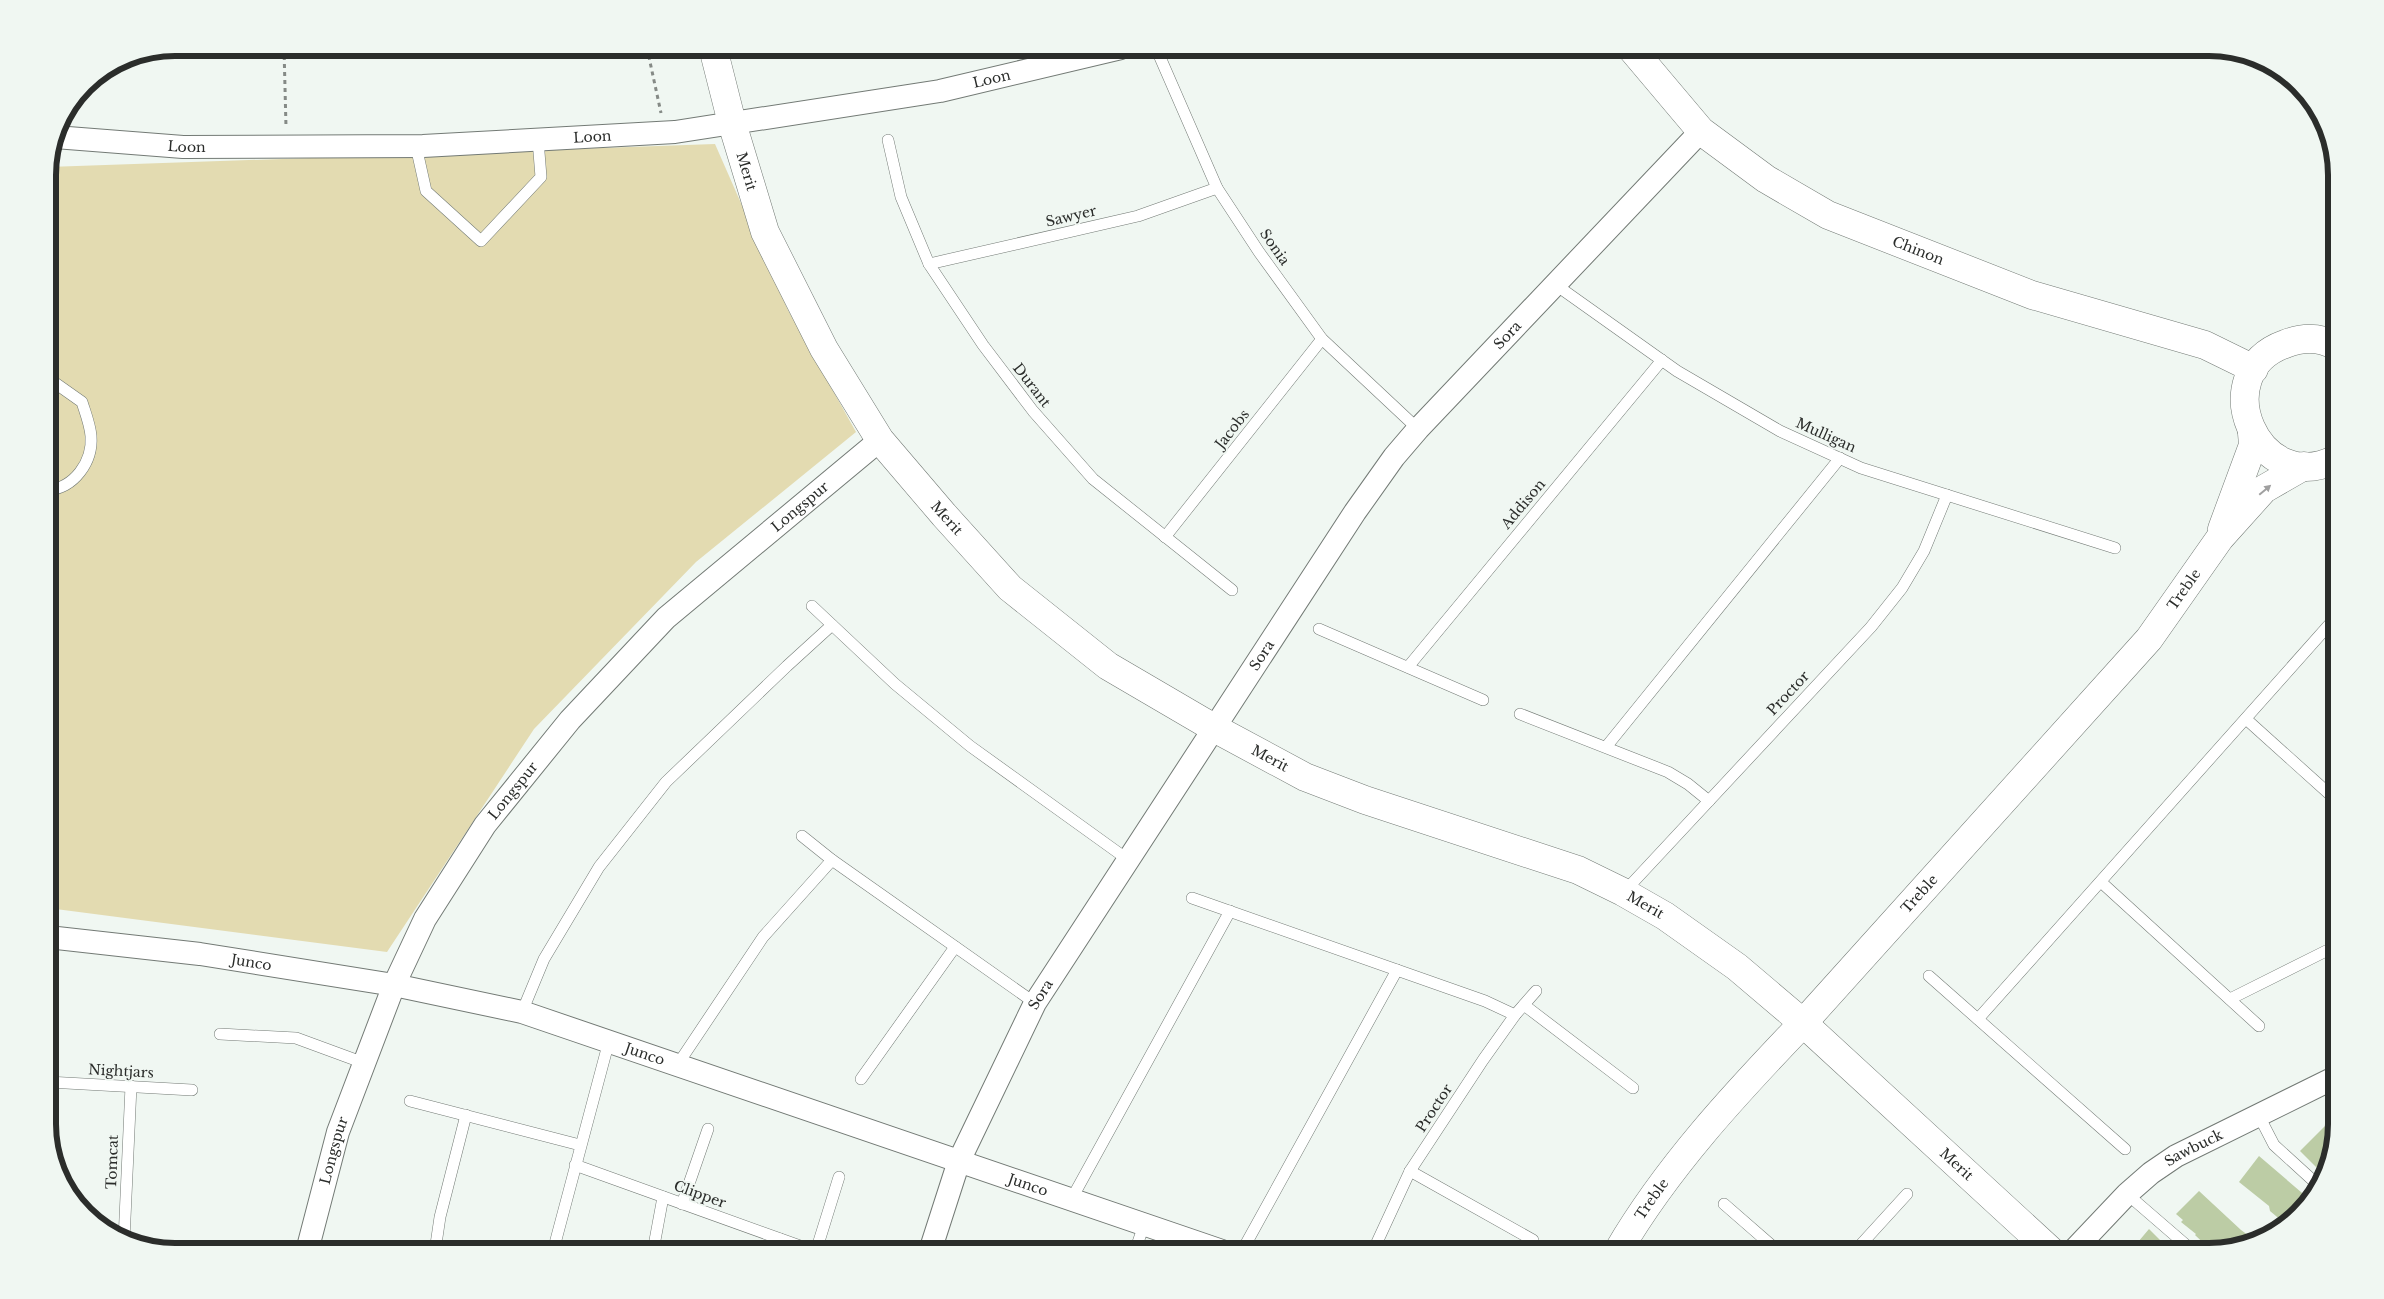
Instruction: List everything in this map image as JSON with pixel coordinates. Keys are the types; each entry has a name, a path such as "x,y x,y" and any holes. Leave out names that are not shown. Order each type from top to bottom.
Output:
{"street":[{"name":"Chinon","path":"1638,56 1701,131 1766,179 1828,215 2032,295 2206,345 2254,369"},
{"name":"Merit","path":"715,57 732,123 765,232 824,349 880,440 944,516 1010,588 1108,666 1214,728 1305,777 1365,800 1578,870 1623,892 1665,916 1737,966 1803,1023 2041,1243"},
{"name":"Loon","path":"62,138 183,147 416,146 665,133 940,91 1085,57"},
{"name":"Sora","path":"933,1243 959,1161 1035,1004 1127,859 1355,512 1394,457 1418,430 1701,131"},
{"path":"2327,339 2294,340 2279,346 2265,356 2254,369 2247,384 2244,401 2246,417 2252,433 2265,450 2283,461 2304,466 2317,466 2327,462"},
{"name":"Treble","path":"2220,538 2253,445 2252,433"},
{"name":"Longspur","path":"310,1243 338,1132 394,984 426,920 485,825 570,720 666,618 880,440"},
{"name":"Treble","path":"1623,1243 1639,1215 1691,1148 1745,1084 1803,1023 2149,639 2220,538 2264,489 2304,466"},
{"name":"Junco","path":"57,939 200,954 394,984 522,1012 1196,1243"},
{"name":"Sawbuck","path":"2081,1243 2127,1194 2151,1173 2176,1156 2328,1081"}],"lane":[{"name":"Sonia","path":"1160,57 1217,188 1322,339 1418,430"},
{"path":"416,146 426,192 481,241 541,177 538,140"},
{"name":"Durant","path":"888,140 901,197 929,264 983,346 1033,411 1092,478 1232,590"},
{"name":"Sawyer","path":"929,264 1138,216 1217,188"},
{"name":"Mulligan","path":"1556,285 1662,360 1780,431 1861,468 2115,548"},
{"name":"Jacobs","path":"1165,537 1322,339"},
{"name":"Addison","path":"1408,667 1662,360"},
{"path":"57,384 82,402 91,437 84,468 60,489 57,489"},
{"path":"1606,747 1840,458"},
{"name":"Proctor","path":"1623,892 1871,627 1902,588 1924,551 1947,494"},
{"path":"812,606 895,684 970,746 1127,859"},
{"path":"522,1012 544,959 599,867 666,782 832,625"},
{"path":"1978,1019 2327,627"},
{"path":"1320,629 1483,700"},
{"path":"1520,714 1668,772 1688,784 1709,801"},
{"path":"2246,719 2328,792"},
{"path":"802,836 832,860 1035,1004"},
{"path":"678,1064 763,937 832,860"},
{"path":"2101,882 2259,1026"},
{"path":"1192,898 1485,1001 1515,1015"},
{"path":"1071,1200 1230,912"},
{"path":"861,1079 954,947"},
{"path":"2230,999 2328,950"},
{"path":"1247,1243 1397,970"},
{"path":"1929,976 2125,1149"},
{"name":"Proctor","path":"1377,1243 1410,1171 1515,1015 1536,991"},
{"path":"1524,1006 1633,1088"},
{"path":"220,1034 296,1038 364,1063"},
{"path":"555,1243 609,1041"},
{"name":"Nightjars","path":"57,1082 192,1090"},
{"name":"Tomcat","path":"124,1232 130,1086"},
{"path":"410,1101 580,1145"},
{"path":"2258,1114 2274,1145 2314,1181"},
{"path":"436,1243 440,1217 466,1116"},
{"path":"682,1204 708,1129"},
{"name":"Clipper","path":"575,1165 791,1243"},
{"path":"1410,1171 1533,1240"},
{"path":"818,1243 839,1177"},
{"path":"1863,1243 1907,1194"},
{"path":"2127,1194 2183,1243"},
{"path":"655,1243 663,1197"},
{"path":"1724,1204 1765,1243"},
{"path":"1138,1243 1144,1225"},
{"path":"779,1243 780,1239"}],"path":[{"path":"284,57 286,146"},
{"path":"649,57 665,133"}],"shaded area":[{"path":"715,144 788,310 856,432 696,562 534,729 387,952 57,909 57,167"}],"building":[{"path":"2325,1126 2328,1129 2327,1140 2318,1170 2300,1151"},
{"path":"2259,1156 2304,1195 2280,1219 2270,1211 2269,1206 2239,1182"},
{"path":"2199,1191 2249,1236 2225,1242 2204,1243 2181,1222 2183,1220 2176,1214"},
{"path":"2149,1229 2163,1243 2137,1243"}]}
